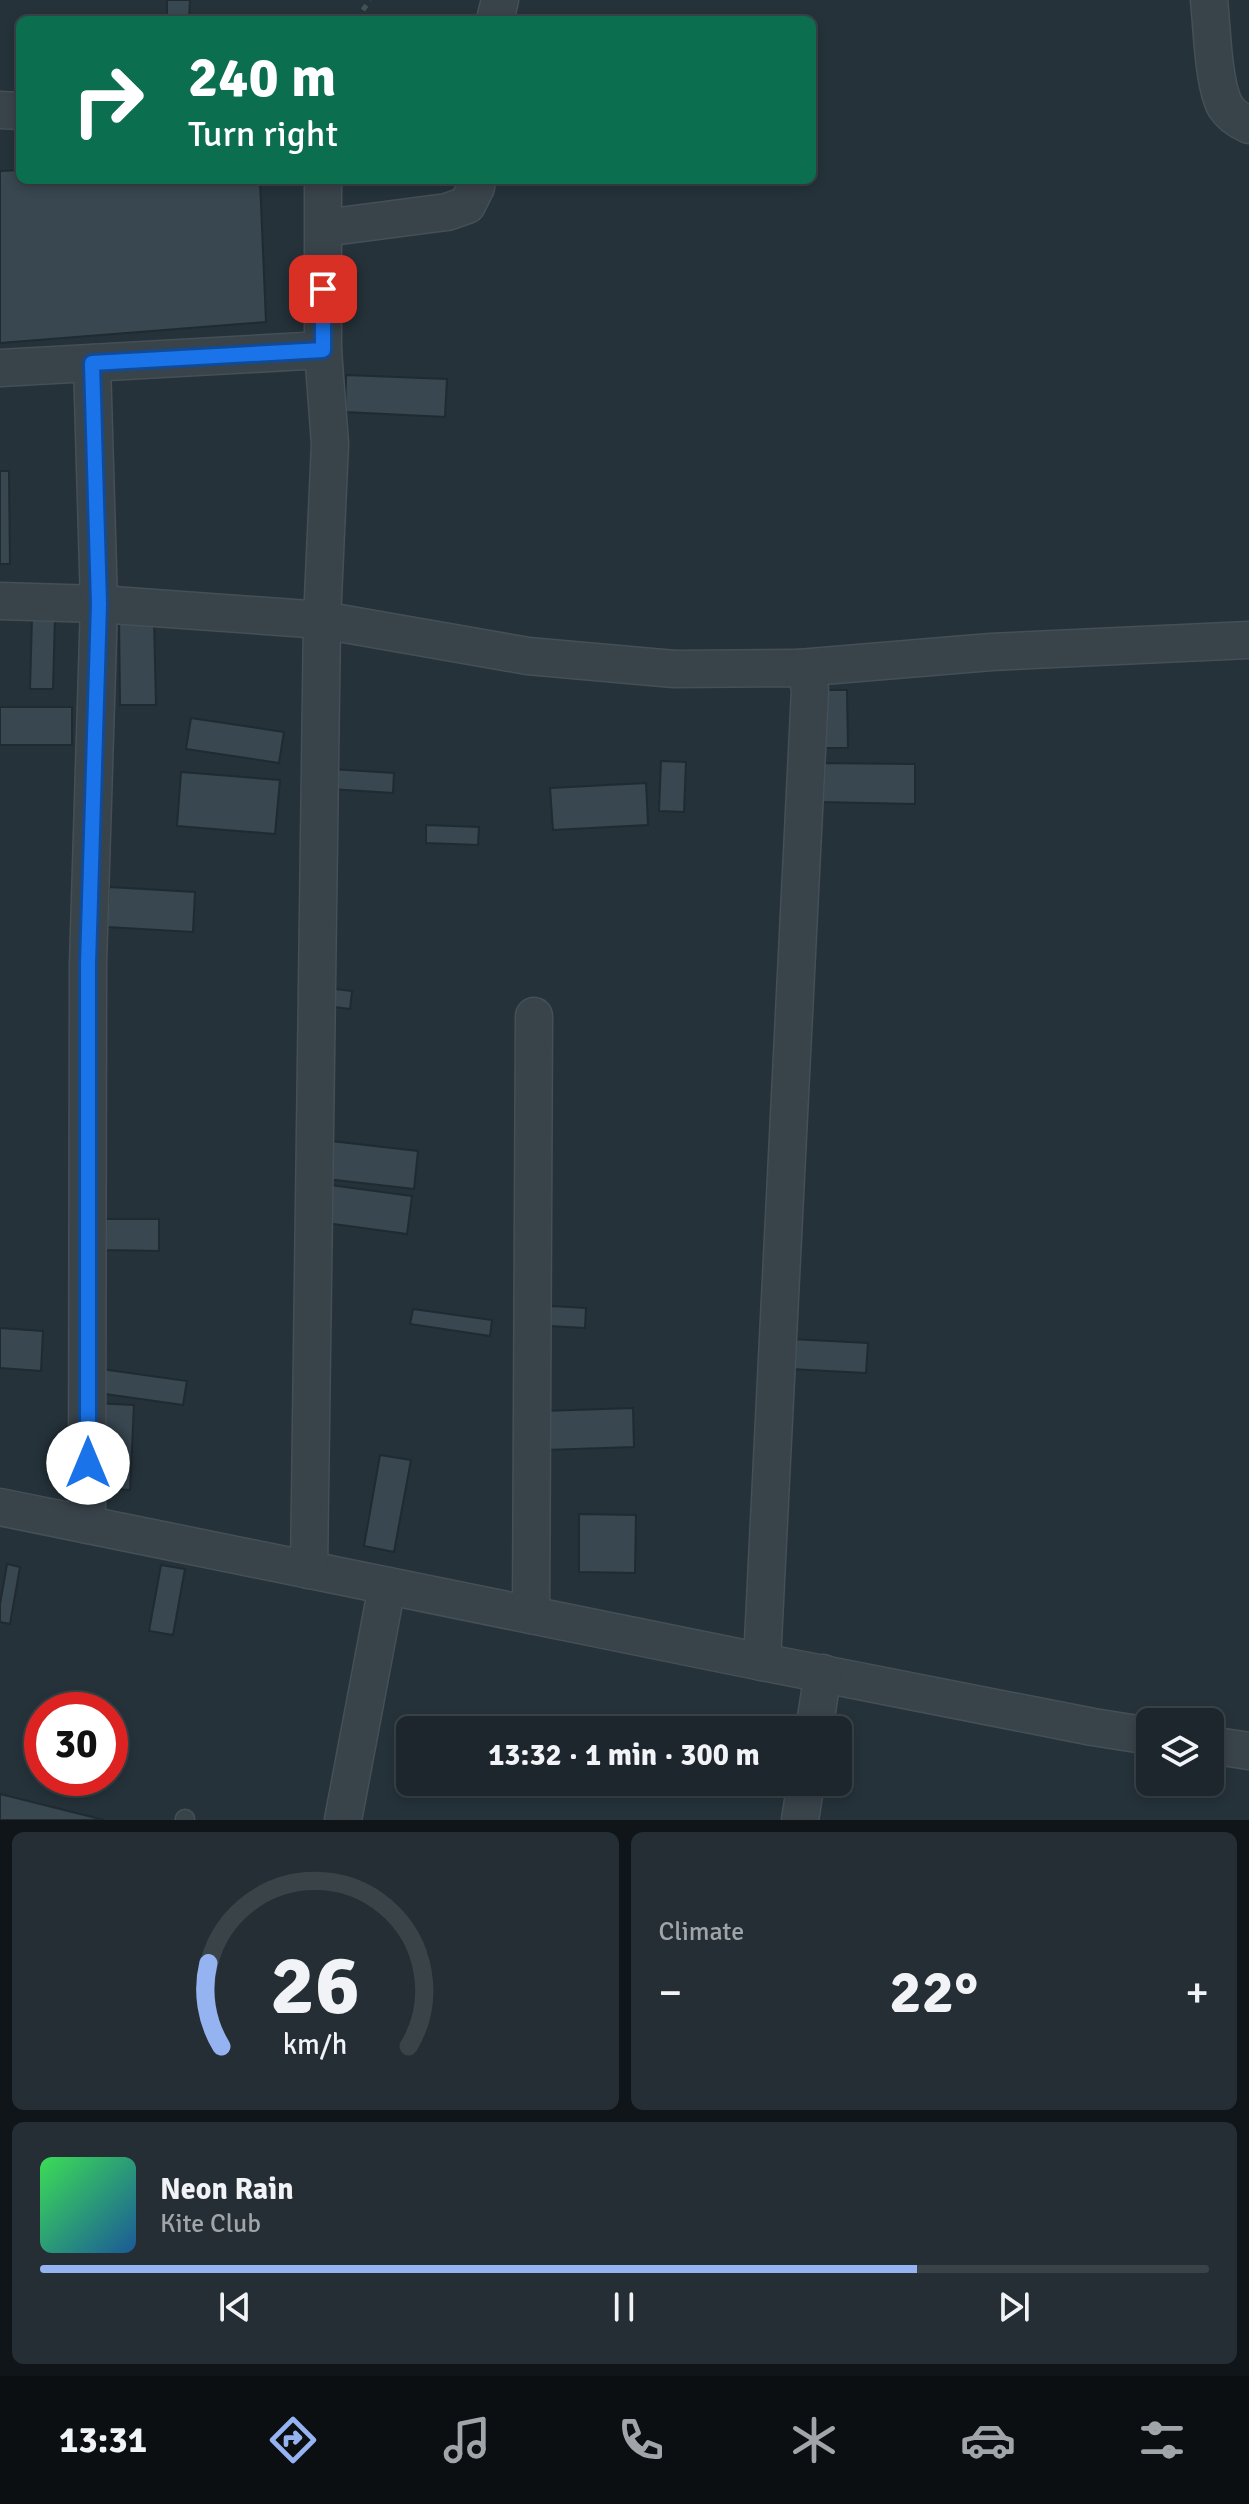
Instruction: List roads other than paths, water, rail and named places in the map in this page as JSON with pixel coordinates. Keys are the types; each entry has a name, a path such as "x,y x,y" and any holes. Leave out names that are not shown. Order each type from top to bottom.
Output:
{"street":[{"path":"1209,0 1218,81 1225,106 1240,121 1249,125"},
{"path":"309,1570 322,620 330,444 323,350 323,184"},
{"path":"324,228 447,212 467,205 476,184"},
{"path":"0,368 323,350"},
{"path":"87,1525 88,964 99,604 92,363"},
{"path":"0,601 99,604 322,620 528,656 674,669 799,668 991,652 1249,640"},
{"path":"762,1662 810,690 807,675 799,668"},
{"path":"531,1615 534,1016"},
{"path":"0,1507 762,1662 1136,1734"},
{"path":"343,1820 387,1586"},
{"path":"816,1716 823,1673"},
{"path":"1224,1747 1249,1751"},
{"path":"800,1820 804,1796"}]}
